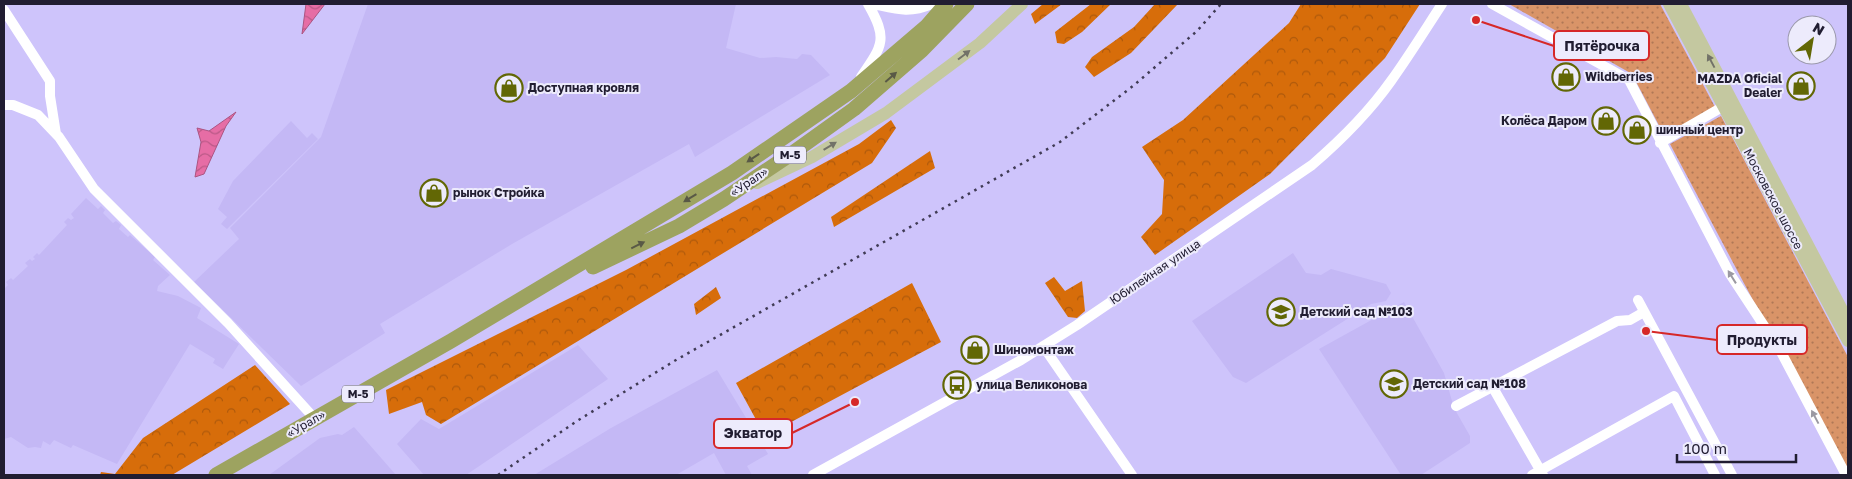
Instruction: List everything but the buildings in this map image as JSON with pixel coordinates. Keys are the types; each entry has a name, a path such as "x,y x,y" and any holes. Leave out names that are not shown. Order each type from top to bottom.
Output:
{"highway":[{"name":"«Урал»","path":"216,475 499,312 732,173 851,91 927,26 946,4"},
{"name":"«Урал»","path":"499,312 678,226 724,199 854,109 922,50 967,4"}],"main road":[{"path":"724,199 812,156 886,112 980,43 1022,4"},
{"name":"Московское шоссе","path":"1669,4 1848,341"},
{"name":"Московское шоссе","path":"1681,4 1848,321"}],"street":[{"path":"851,91 879,51 882,39 880,26 868,4"},
{"path":"873,4 902,10 915,10 932,4"},
{"name":"Юбилейная улица","path":"813,475 1043,346 1149,277 1312,165 1336,144 1391,82 1442,4"},
{"path":"1492,4 1629,80 1660,143 1730,274 1780,350 1846,475"},
{"path":"4,10 50,80 50,96 56,134"},
{"path":"4,105 14,105 38,115 56,134 94,189 228,323 315,419"},
{"path":"1660,143 1724,106"},
{"path":"1638,300 1732,475"},
{"path":"1456,406 1616,321 1630,320 1644,312"},
{"path":"1043,346 1132,475"},
{"path":"1492,386 1539,474 1674,396 1715,475"}],"shaded area":[{"name":"рынок Стройка","path":"368,4 736,4 726,48 760,58 797,59 802,54 811,55 830,75 695,157 689,144 512,244 380,324 385,333 301,386 194,282 239,239 230,228 321,137"},
{"path":"1509,4 1660,4 1715,107 1664,135 1632,74"},
{"path":"1721,116 1848,357 1848,475 1846,475 1670,144"},
{"path":"291,121 307,138 312,133 318,139 227,229 221,224 227,217 218,209 233,181"},
{"path":"86,198 98,209 101,206 105,210 103,213 113,223 116,221 121,225 119,229 128,237 130,235 155,257 153,260 170,275 158,286 157,291 178,296 201,308 197,318 239,344 223,369 213,363 215,359 190,344 117,464 73,445 71,448 54,440 50,445 43,441 41,448 28,448 11,437 4,439 4,289 8,285 6,282 11,278 13,280 28,266 25,263 30,259 32,261 35,259 33,257 37,253 39,255 67,225 64,222 68,218 71,220 74,218 71,214"},
{"name":"Детский сад №103","path":"1293,253 1306,273 1321,275 1331,269 1386,284 1391,293 1386,301 1371,304 1246,383 1233,377 1192,321"},
{"name":"Детский сад №108","path":"1404,302 1444,373 1454,408 1470,436 1470,443 1421,475 1401,475 1319,349"},
{"path":"578,345 608,379 466,475 424,475 397,444 421,419 439,429"},
{"path":"717,370 768,454 747,466 752,475 726,475 714,453 676,475 534,475 611,428"},
{"path":"354,427 396,475 269,475 320,438 338,434 342,435"}],"green space":[{"path":"1043,4 1062,4 1035,24 1031,14"},
{"path":"1091,4 1111,4 1082,32 1064,44 1057,43 1055,32"},
{"path":"1155,4 1178,4 1131,53 1094,77 1085,67 1092,57 1134,27"},
{"path":"1301,4 1420,4 1385,58 1270,174 1155,255 1141,237 1162,214 1164,180 1142,147 1183,120 1289,23"},
{"path":"891,120 896,128 872,163 441,424 426,415 422,402 389,414 386,390 626,270 859,144"},
{"path":"930,151 935,168 834,227 831,217"},
{"path":"1054,277 1065,291 1082,281 1085,311 1077,318 1068,317 1045,283"},
{"path":"912,283 941,342 765,436 736,383"},
{"path":"716,287 721,298 696,315 694,304"},
{"path":"255,365 290,404 172,475 100,475 101,472 115,474 143,438"}],"water":[{"path":"306,4 325,4 302,34"},
{"path":"236,112 226,126 204,174 195,177 201,142 197,128 209,131"}],"railway":[{"path":"498,475 577,421 676,360 1060,142 1133,86 1197,31 1221,4"}],"place":[{"name":"Пятёрочка","path":"1476,20"},
{"name":"Wildberries","path":"1566,77"},
{"name":"MAZDA Oficial Dealer","path":"1801,86"},
{"name":"Доступная кровля","path":"509,88"},
{"name":"Колёса Даром","path":"1606,121"},
{"name":"шинный центр","path":"1637,130"},
{"name":"рынок Стройка","path":"434,193"},
{"name":"Детский сад №103","path":"1281,312"},
{"name":"Продукты","path":"1646,331"},
{"name":"Шиномонтаж","path":"975,350"},
{"name":"Детский сад №108","path":"1394,384"},
{"name":"улица Великонова","path":"957,385"},
{"name":"Экватор","path":"855,402"}]}
